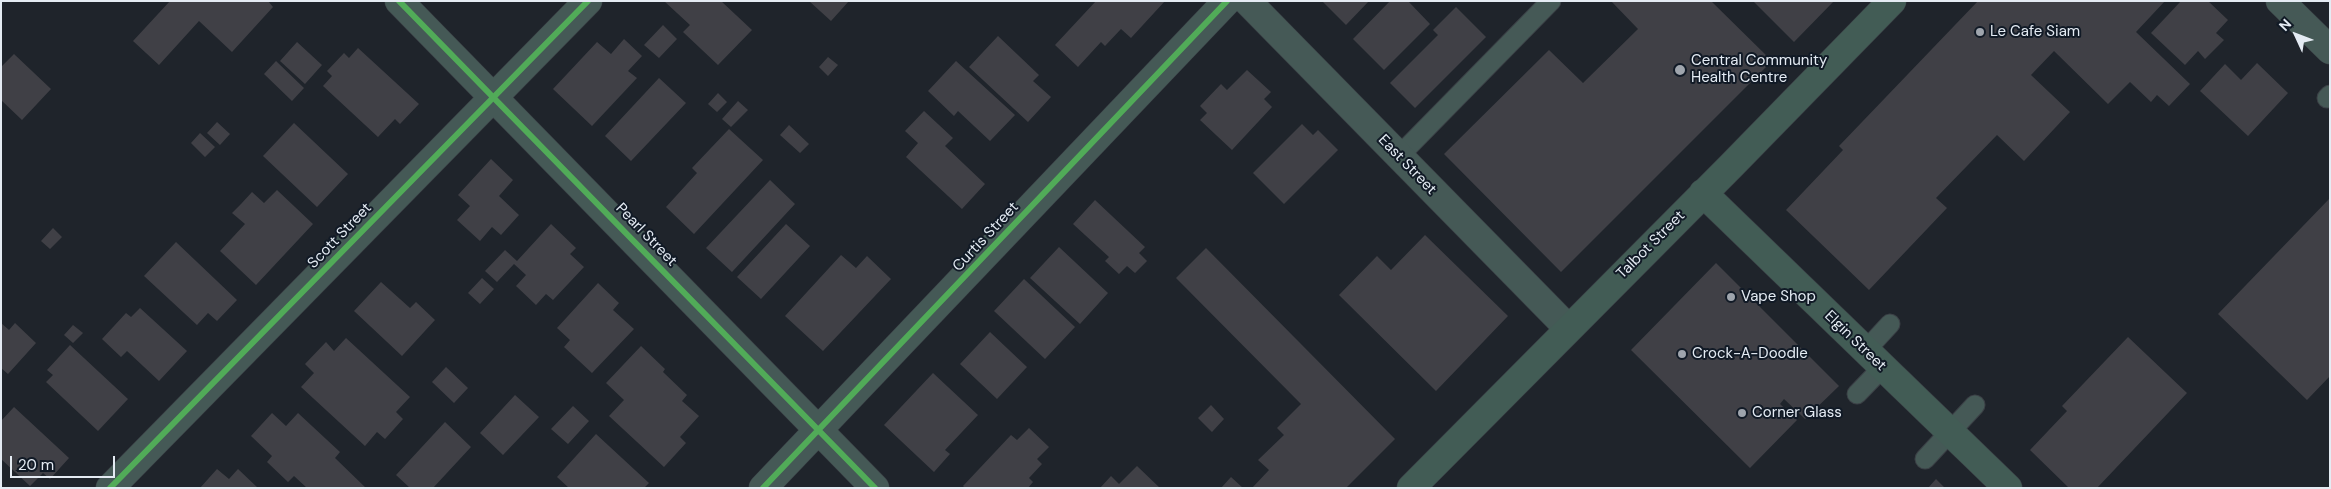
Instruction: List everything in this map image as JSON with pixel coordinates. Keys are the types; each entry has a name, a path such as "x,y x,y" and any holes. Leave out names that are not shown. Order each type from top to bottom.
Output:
{"main road":[{"name":"Talbot Street","path":"1410,488 1892,1"},
{"name":"Elgin Street","path":"1702,194 2008,488"}],"street":[{"name":"Pearl Street","path":"399,1 875,488"},
{"name":"Scott Street","path":"110,488 588,1"},
{"name":"Curtis Street","path":"763,488 1226,1"},
{"name":"East Street","path":"1247,1 1568,328"},
{"path":"2280,1 2330,50"}],"lane":[{"path":"1399,156 1551,1"},
{"path":"1858,394 1890,324"},
{"path":"1925,459 1975,405"}],"building":[{"path":"170,1 268,1 273,7 232,52 199,21 159,65 133,41"},
{"path":"664,1 721,1 752,30 718,65 683,32 690,25"},
{"path":"809,1 849,1 831,21"},
{"path":"1096,1 1165,1 1131,38 1121,29 1105,46 1101,42 1078,67 1055,45"},
{"path":"1322,1 1369,1 1346,25"},
{"path":"1390,1 1408,1 1430,24 1384,70 1353,39"},
{"path":"1611,1 1711,1 1772,61 1561,272 1444,154 1549,50 1583,83 1638,29"},
{"path":"1753,1 1834,1 1794,42"},
{"path":"1978,1 2165,1 2136,32 2190,84 2169,106 2157,95 2151,102 2130,82 2108,104 2054,51 2031,75 2070,112 2024,161 1997,135 1936,198 1947,208 1869,290 1786,210 1843,150 1839,146"},
{"path":"2181,1 2208,1 2228,20 2216,33 2224,40 2205,59 2198,51 2185,65 2151,33"},
{"path":"1456,7 1486,37 1415,108 1390,83 1438,35 1433,30"},
{"path":"663,25 677,39 659,58 644,45"},
{"path":"998,36 1039,75 1033,81 1051,97 1028,122 969,67"},
{"path":"624,39 642,56 628,71 637,78 592,126 553,89 597,42 611,54"},
{"path":"297,42 322,65 305,84 280,61"},
{"path":"358,48 419,104 400,124 395,119 378,137 323,86 332,76 327,71 344,53 349,58"},
{"path":"14,54 51,89 22,120 1,100 1,67"},
{"path":"828,57 838,65 828,76 819,67"},
{"path":"276,61 304,88 292,101 264,74"},
{"path":"956,61 1015,115 990,141 958,111 954,116 928,91"},
{"path":"2257,63 2288,93 2248,136 2200,91 2225,64 2241,80"},
{"path":"1247,70 1271,92 1264,99 1272,107 1232,150 1200,120 1207,113 1200,106 1221,84 1227,90"},
{"path":"659,78 686,103 631,161 605,136"},
{"path":"718,93 727,102 717,112 708,104"},
{"path":"738,101 748,110 731,127 722,119"},
{"path":"924,111 953,138 945,146 985,184 962,209 906,157 918,143 905,131"},
{"path":"217,122 230,134 220,145 207,133"},
{"path":"294,123 348,174 317,207 263,156"},
{"path":"1302,124 1313,135 1318,130 1338,150 1284,204 1253,173"},
{"path":"789,125 809,144 800,153 780,135"},
{"path":"729,129 763,160 694,234 666,207 697,173 692,168"},
{"path":"200,133 215,147 205,157 191,143"},
{"path":"491,159 513,180 499,196 519,215 501,235 492,227 480,241 457,220 470,206 458,195"},
{"path":"770,180 795,204 732,272 706,248"},
{"path":"277,190 313,224 256,285 220,251 245,224 232,213 252,192 264,203"},
{"path":"2330,198 2330,376 2307,400 2218,314"},
{"path":"1095,200 1145,247 1139,253 1147,261 1135,273 1127,266 1119,274 1105,261 1109,257 1073,224"},
{"path":"551,224 576,248 570,254 584,267 553,300 546,294 536,305 516,286 526,275 514,264 497,282 485,271 505,250 517,261"},
{"path":"786,224 810,246 761,299 737,277"},
{"path":"53,228 62,237 50,249 41,241"},
{"path":"1425,235 1508,316 1436,391 1339,295 1377,256 1391,270"},
{"path":"176,242 237,300 217,321 208,313 197,325 144,276"},
{"path":"1059,247 1108,293 1080,324 1030,278"},
{"path":"1206,248 1395,439 1346,488 1252,488 1269,470 1258,460 1284,435 1277,428 1301,404 1176,278"},
{"path":"841,255 856,268 867,256 891,279 823,351 785,316"},
{"path":"1716,263 1839,386 1805,419 1784,399 1780,404 1797,420 1750,468 1631,350"},
{"path":"482,278 494,289 480,304 468,293"},
{"path":"1024,279 1075,327 1045,359 994,311"},
{"path":"381,282 410,308 416,302 435,320 402,356 354,311"},
{"path":"598,283 619,303 613,310 634,329 592,373 564,347 570,340 557,328"},
{"path":"140,308 187,351 159,381 127,351 121,357 102,339 126,313 131,317"},
{"path":"1,323 9,330 15,323 36,343 8,374 1,368"},
{"path":"73,325 83,333 73,343 64,335"},
{"path":"990,332 1027,367 997,399 960,364"},
{"path":"2128,337 2187,393 2097,488 2069,488 2030,450 2067,411 2062,406"},
{"path":"346,338 410,397 396,412 403,419 385,439 377,432 365,446 301,387 314,373 305,364 326,342 334,351"},
{"path":"70,345 128,399 98,431 46,382 53,375 47,370"},
{"path":"641,346 665,369 663,372 687,395 682,401 699,416 680,437 686,443 664,467 609,416 624,400 606,383"},
{"path":"446,367 468,388 454,403 432,382"},
{"path":"933,373 978,415 945,450 950,454 934,472 884,425"},
{"path":"515,395 539,417 503,455 480,433"},
{"path":"1211,405 1224,419 1212,432 1198,418"},
{"path":"573,406 589,421 568,444 551,429"},
{"path":"14,407 69,458 50,479 43,473 30,486 1,459 1,421"},
{"path":"272,413 286,426 298,413 340,452 335,458 366,488 307,488 294,476 288,482 267,462 272,456 251,436"},
{"path":"445,422 471,447 433,488 410,488 396,475"},
{"path":"1029,428 1049,447 1037,459 1042,464 1029,478 1033,482 1028,488 965,488 963,486 1011,435 1017,440"},
{"path":"596,434 649,483 644,488 569,488 557,477"},
{"path":"1137,466 1160,488 1100,488 1111,476 1119,484"},
{"path":"217,469 229,479 238,469 258,488 200,488"},
{"path":"1231,477 1243,488 1221,488"},
{"path":"1936,479 1945,488 1928,488"}],"cycle path":[{"path":"399,1 875,488"},
{"path":"110,488 588,1"},
{"path":"763,488 1227,1"}],"place":[{"name":"Le Cafe Siam","path":"1980,32"},
{"name":"Central Community Health Centre","path":"1680,70"},
{"name":"Vape Shop","path":"1731,297"},
{"name":"Crock-A-Doodle","path":"1682,354"},
{"name":"Corner Glass","path":"1742,413"}]}
